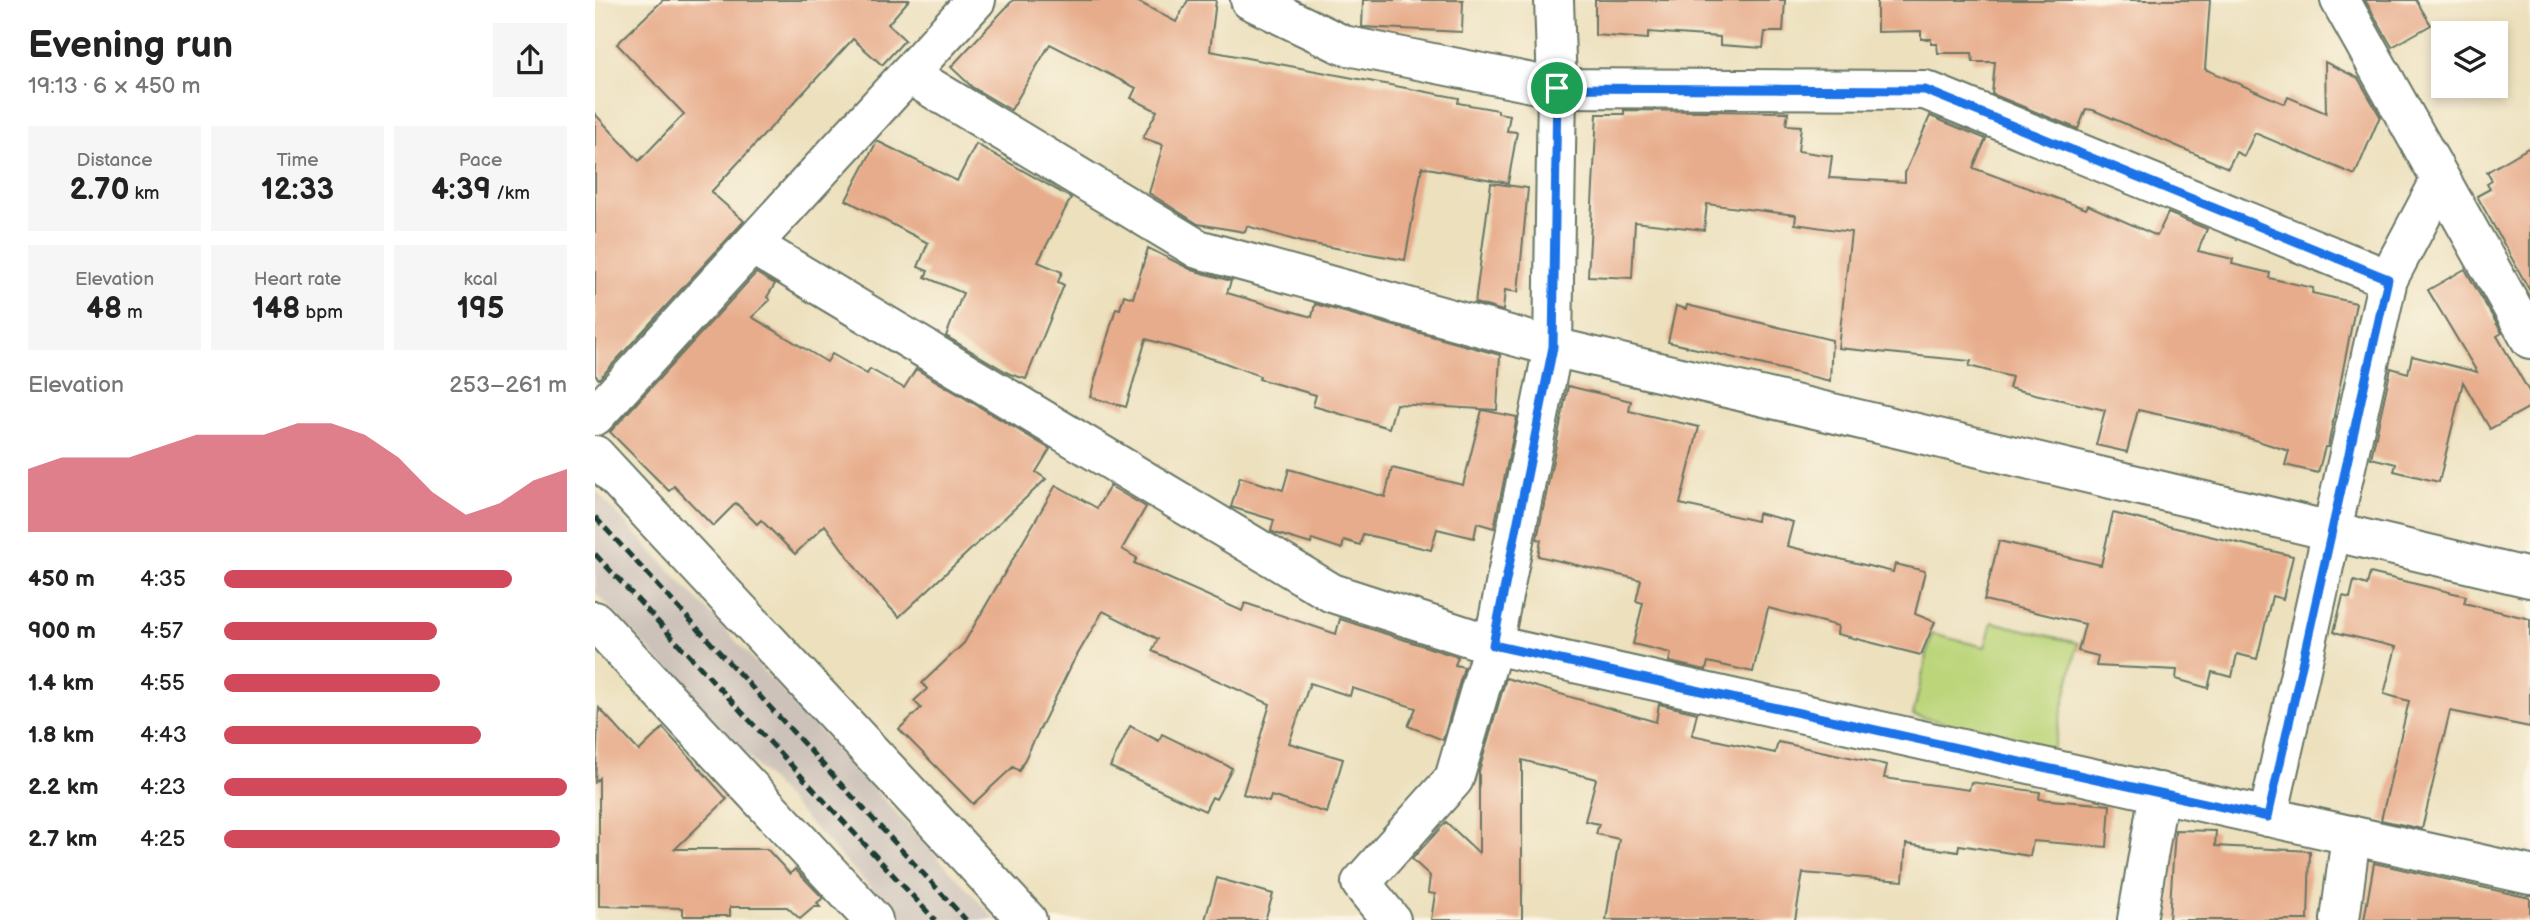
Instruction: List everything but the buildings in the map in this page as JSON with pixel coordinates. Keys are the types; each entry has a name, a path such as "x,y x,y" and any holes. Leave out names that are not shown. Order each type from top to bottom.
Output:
{"street":[{"path":"595,416 976,0"},
{"path":"1250,0 1343,45 1557,88 1925,90 2388,279"},
{"path":"1391,920 1361,883 1454,779 1493,645 1553,347 1557,88 1554,0"},
{"path":"2340,0 2530,339"},
{"path":"910,75 1198,250 1553,347 2530,579"},
{"path":"2268,817 2388,279 2440,181"},
{"path":"753,245 1332,593 1493,645 2530,875"},
{"path":"595,455 1027,920"},
{"path":"595,621 873,920"},
{"path":"2137,920 2159,792"},
{"path":"2340,920 2351,835"}],"shaded area":[{"path":"595,490 996,920 900,920 595,592"}],"green space":[{"path":"1992,622 2078,643 2053,749 1913,715 1932,634 1985,647"}],"railway":[{"path":"595,517 966,920"},
{"path":"595,554 935,920"}],"route":[{"path":"1557,88 1925,90 2388,279 2268,817 1493,645 1553,347 1557,88"}]}
